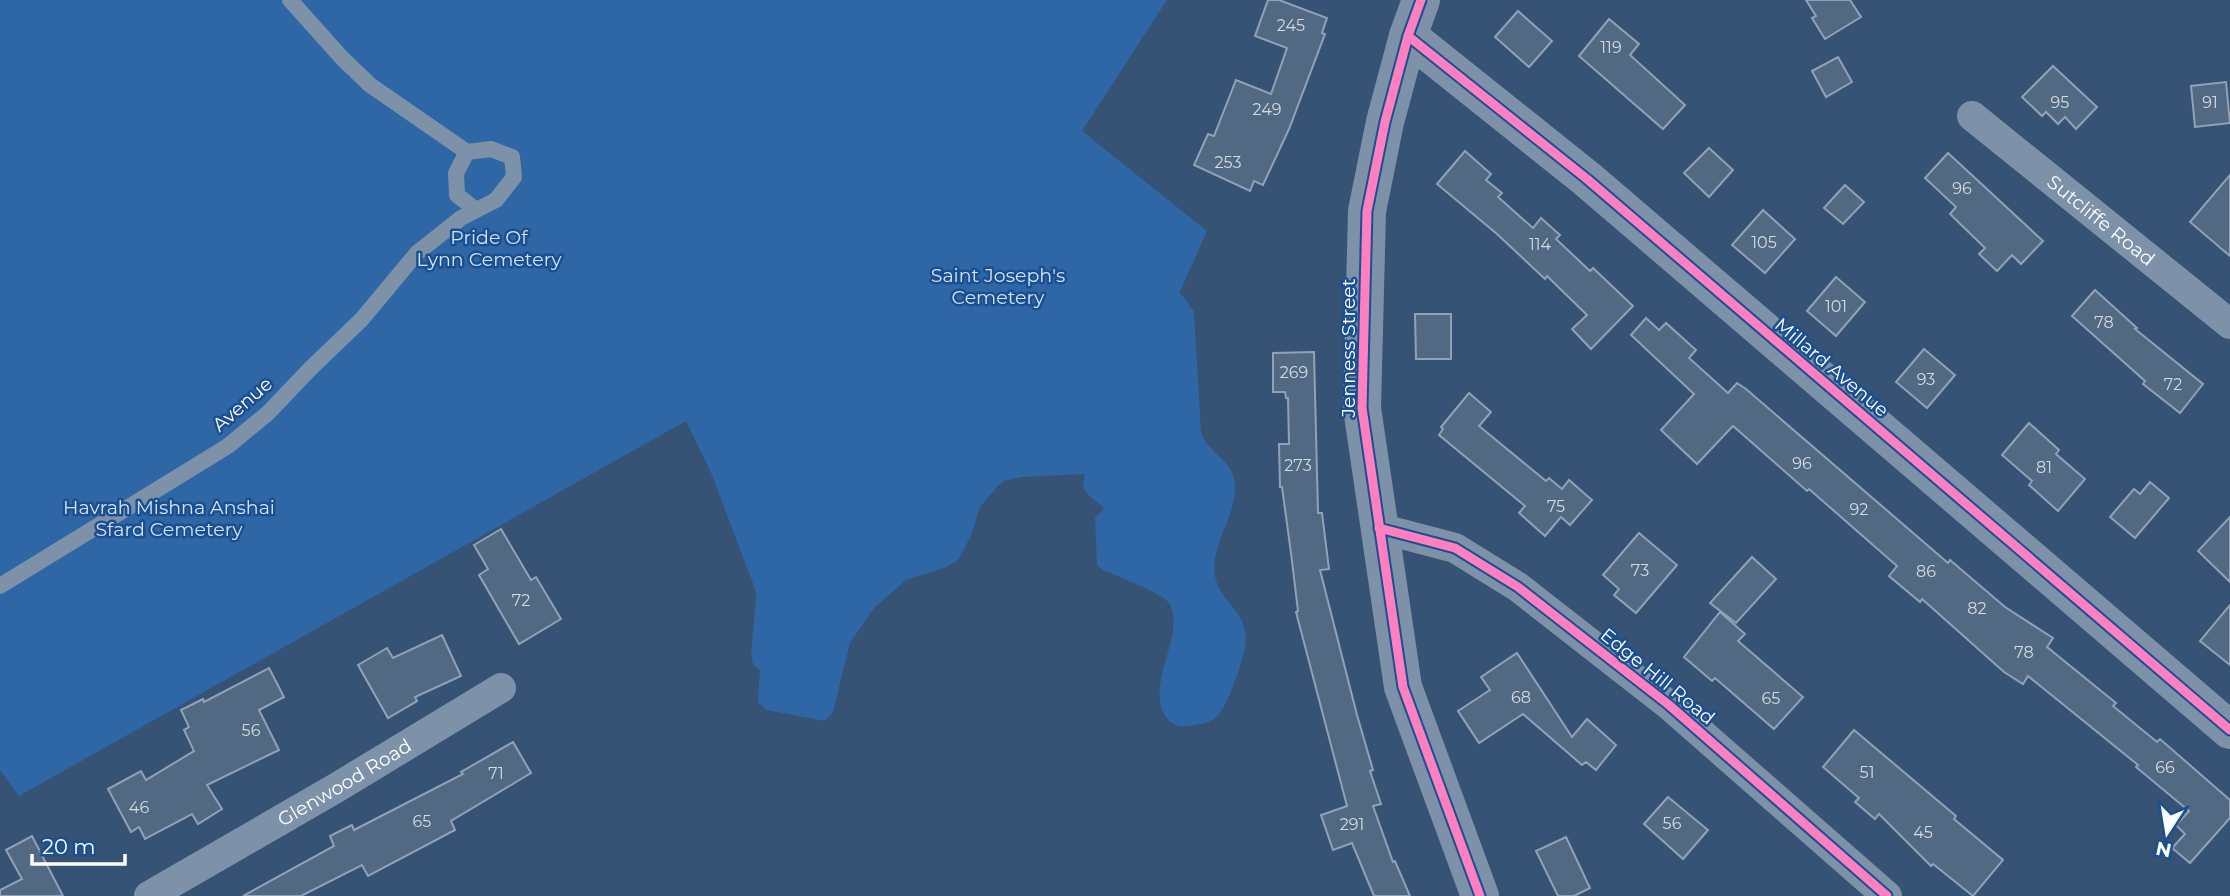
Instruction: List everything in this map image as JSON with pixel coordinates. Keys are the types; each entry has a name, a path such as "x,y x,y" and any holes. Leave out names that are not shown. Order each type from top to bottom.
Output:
{"street":[{"name":"Jenness Street","path":"1421,0 1408,36 1385,122 1367,211 1362,408 1403,687 1480,896"},
{"name":"Millard Avenue","path":"1408,36 1587,179 2230,730"},
{"name":"Sutcliffe Road","path":"1972,116 2230,324"},
{"name":"Edge Hill Road","path":"1379,528 1455,548 1518,587 1669,705 1887,896"},
{"name":"Glenwood Road","path":"149,896 336,788 500,688"}],"lane":[{"path":"290,0 370,85 467,152 456,173 457,195 476,210"},
{"name":"Avenue","path":"0,586 228,446 268,413 362,319 417,253 461,218 496,200 514,177 512,157 491,149 467,152"}],"green space":[{"path":"0,0 1167,0 1082,131 1207,231 1179,294 1194,312 1201,432 1228,466 1234,478 1233,503 1214,564 1218,586 1244,625 1246,635 1241,664 1224,707 1212,720 1190,726 1175,725 1166,717 1160,690 1173,629 1173,615 1169,603 1097,565 1095,518 1104,508 1088,495 1083,487 1085,474 1021,477 1004,481 998,486 980,507 971,536 958,560 947,567 906,580 874,608 850,643 833,712 825,721 766,710 758,702 760,670 753,665 751,654 755,589 712,475 686,421 19,796 0,770"}],"building":[{"path":"1268,0 1279,0 1327,18 1322,33 1325,34 1289,129 1263,185 1254,181 1250,191 1194,165 1208,134 1214,136 1236,80 1271,94 1287,48 1255,36"},
{"path":"1806,0 1850,0 1861,17 1825,39 1812,18 1816,16"},
{"path":"1518,11 1552,41 1529,67 1495,37"},
{"path":"1609,19 1639,44 1630,55 1685,105 1663,129 1579,56"},
{"path":"1838,57 1852,82 1826,97 1812,71"},
{"path":"2053,66 2097,107 2076,129 2065,117 2058,124 2046,112 2042,116 2022,97"},
{"path":"2226,82 2230,123 2195,127 2191,86"},
{"path":"1709,148 1733,170 1709,197 1684,173"},
{"path":"1465,151 1491,174 1486,180 1502,193 1498,197 1533,228 1541,218 1560,235 1556,239 1590,271 1593,268 1633,306 1591,349 1572,329 1587,315 1547,276 1545,279 1437,184"},
{"path":"1948,153 2043,241 2021,264 2012,255 1997,271 1979,254 1985,248 1950,214 1956,207 1925,178"},
{"path":"2230,175 2230,256 2190,222"},
{"path":"1845,185 1864,202 1843,224 1824,208"},
{"path":"1763,210 1795,239 1765,273 1732,245"},
{"path":"1836,277 1865,302 1836,336 1807,311"},
{"path":"2095,290 2137,328 2135,329 2203,384 2180,413 2143,384 2145,381 2072,316"},
{"path":"1415,314 1451,314 1451,359 1416,359"},
{"path":"1646,318 1659,330 1666,323 1696,350 1689,358 1728,393 1737,383 1746,389 1948,563 1950,560 2005,607 2053,638 2047,647 2116,703 2113,706 2157,742 2160,739 2230,800 2230,818 2190,863 2172,848 2185,834 2176,825 2189,811 2136,767 2138,765 2028,676 2023,684 2004,672 1922,599 1920,602 1889,576 1897,566 1733,426 1697,464 1661,430 1694,394 1631,335"},
{"path":"1924,349 1955,375 1927,408 1896,382"},
{"path":"1314,352 1318,513 1322,513 1329,569 1320,570 1373,770 1370,771 1381,804 1373,806 1393,862 1395,861 1410,896 1374,896 1352,843 1333,850 1321,815 1347,806 1296,612 1291,553 1280,487 1279,444 1289,444 1288,398 1285,392 1273,392 1273,353"},
{"path":"1469,393 1491,412 1479,426 1546,481 1549,478 1562,489 1569,480 1592,500 1570,525 1561,517 1545,536 1519,513 1525,506 1439,435 1443,429 1441,427"},
{"path":"2029,423 2059,450 2056,454 2085,479 2058,511 2029,485 2032,481 2002,455"},
{"path":"2150,482 2169,498 2135,538 2110,517 2134,489 2140,494"},
{"path":"2230,517 2230,582 2198,551"},
{"path":"501,529 531,580 536,577 561,619 519,644 479,575 488,569 474,545"},
{"path":"1639,533 1677,565 1636,613 1614,595 1619,589 1603,575"},
{"path":"1752,557 1776,579 1736,623 1710,603"},
{"path":"2230,605 2230,665 2200,641"},
{"path":"1720,612 1745,634 1738,641 1803,697 1774,729 1715,678 1712,681 1684,657"},
{"path":"442,635 461,676 415,697 417,701 388,718 358,665 387,648 393,658"},
{"path":"1517,653 1572,737 1587,719 1616,745 1596,770 1586,762 1582,765 1523,714 1479,743 1458,711 1490,690 1481,677"},
{"path":"269,668 284,697 259,710 279,750 207,785 222,809 198,824 192,814 145,839 139,827 131,832 108,789 141,771 146,780 194,751 184,730 189,727 181,710 203,699 204,702"},
{"path":"1854,730 1956,816 1954,819 2003,860 1973,896 1933,864 1931,866 1879,814 1875,819 1855,802 1859,798 1823,767"},
{"path":"513,742 531,773 451,821 455,830 368,876 362,865 301,896 243,896 334,846 330,836 352,825 354,830 463,774 461,772"},
{"path":"1668,797 1708,830 1683,859 1644,824"},
{"path":"32,836 63,896 0,896 0,890 22,879 6,850"},
{"path":"1566,837 1590,888 1574,896 1558,896 1536,851"}],"cycle path":[{"path":"1421,0 1408,36 1385,122 1367,211 1362,408 1403,687 1480,896"},
{"path":"1408,36 1587,179 2230,730"},
{"path":"1379,528 1455,548 1518,587 1669,705 1887,896"}],"park label":[{"name":"Pride Of Lynn Cemetery","path":"489,248"},
{"name":"Saint Joseph's Cemetery","path":"998,286"},
{"name":"Havrah Mishna Anshai Sfard Cemetery","path":"169,518"}]}
